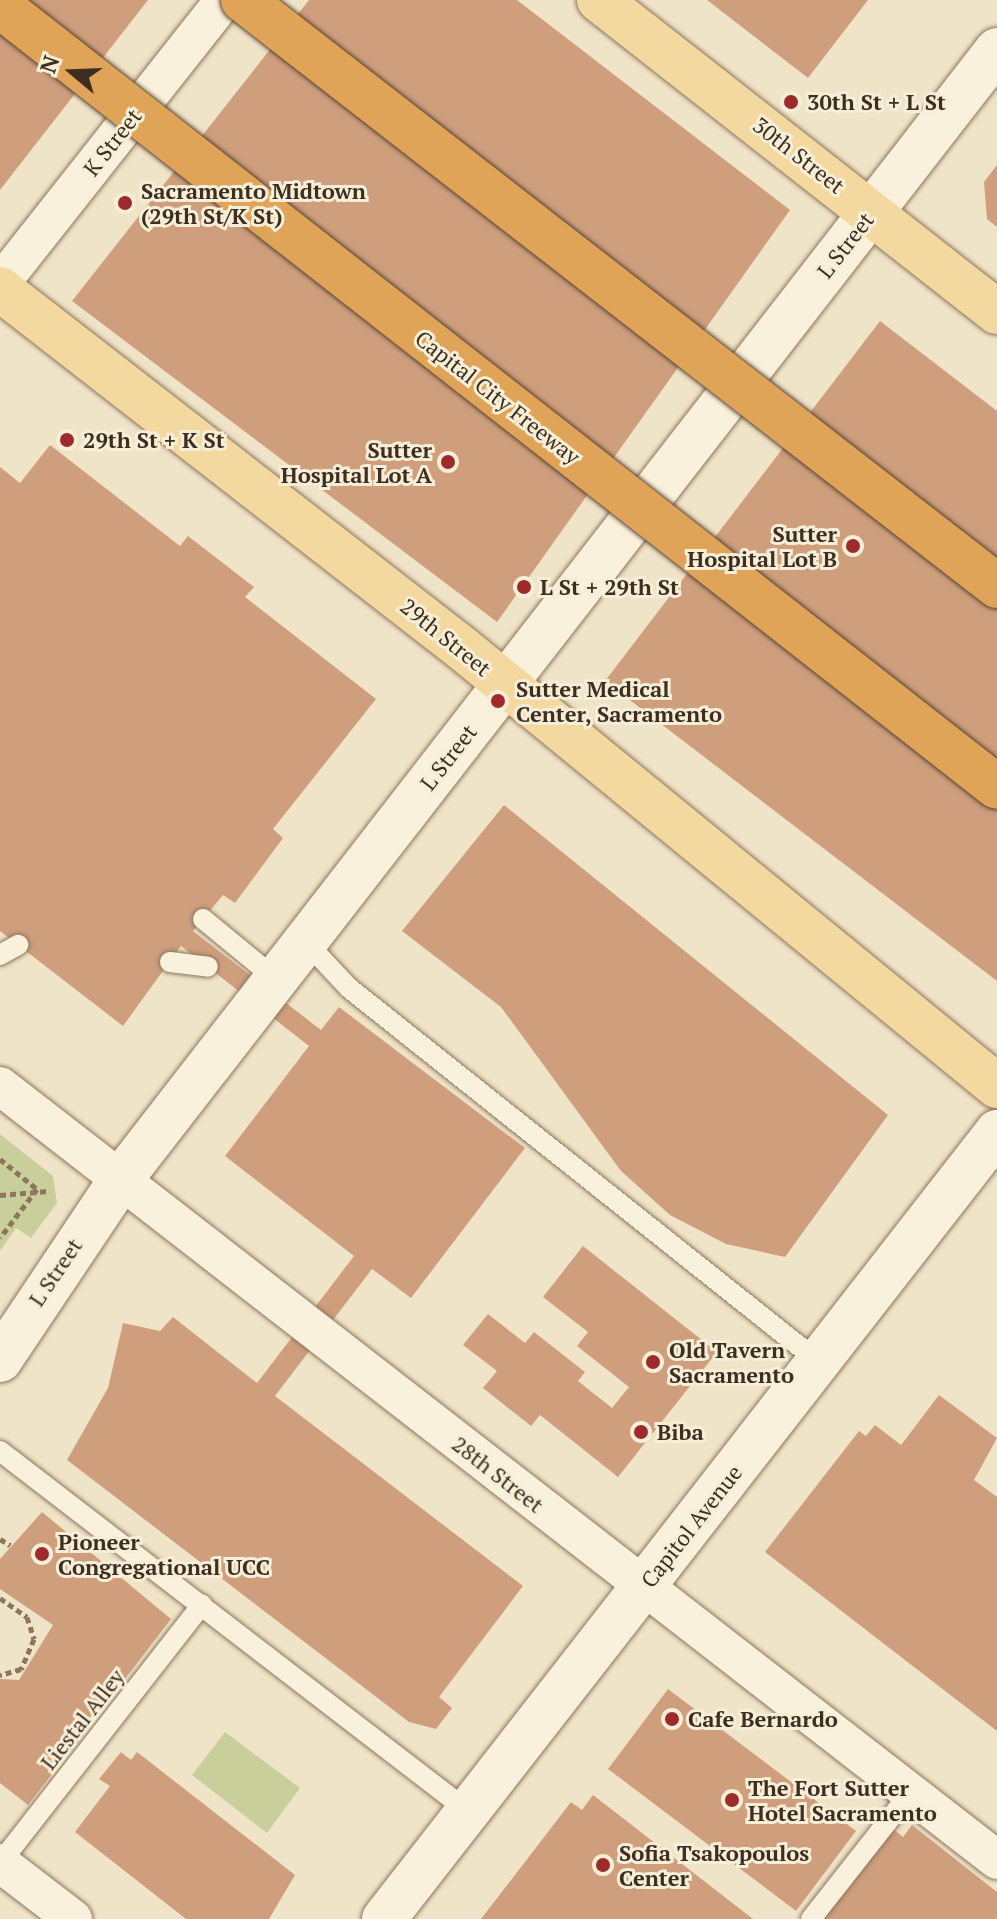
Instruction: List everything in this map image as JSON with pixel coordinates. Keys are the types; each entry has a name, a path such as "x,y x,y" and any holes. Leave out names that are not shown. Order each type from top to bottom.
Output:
{"highway":[{"path":"243,0 997,586"},
{"name":"Capital City Freeway","path":"0,6 997,787"}],"main road":[{"name":"30th Street","path":"618,6 997,312"},
{"name":"L Street","path":"0,1360 121,1179 255,969 305,941 997,50"},
{"name":"29th Street","path":"0,287 505,684 997,1086"},
{"name":"Capitol Avenue","path":"384,1919 997,1132"}],"street":[{"name":"K Street","path":"0,287 224,0"},
{"name":"28th Street","path":"0,1086 997,1860"},
{"path":"0,1863 73,1919"}],"lane":[{"path":"203,919 238,942 255,969"},
{"path":"305,941 349,988 819,1362"},
{"path":"0,955 18,945"},
{"path":"170,962 208,967"},
{"path":"0,1451 468,1811"},
{"name":"Liestal Alley","path":"0,1863 202,1604"},
{"path":"811,1919 910,1793"}],"path":[{"path":"0,1159 37,1189"},
{"path":"0,1238 37,1189"},
{"path":"0,1195 37,1189 48,1191"},
{"path":"0,1539 10,1545"},
{"path":"0,1598 31,1621 34,1639 21,1669 0,1675"}],"green space":[{"path":"0,1134 53,1176 57,1203 31,1238 16,1228 0,1251"},
{"path":"225,1732 300,1788 267,1833 192,1775"}],"building":[{"path":"0,0 148,0 0,190"},
{"name":"Sutter Hospital Lot A","path":"309,0 517,0 790,210 497,622 72,301"},
{"path":"707,0 868,0 808,78"},
{"path":"997,165 997,227 987,219 984,182"},
{"name":"Sutter Hospital Lot B","path":"880,321 997,411 997,981 605,681"},
{"path":"50,445 180,546 188,536 254,587 245,597 376,699 273,829 283,838 235,903 223,895 193,931 321,1030 339,1007 525,1148 411,1298 372,1269 275,1396 523,1586 439,1697 452,1708 436,1729 409,1722 67,1460 108,1388 123,1323 160,1331 173,1317 257,1383 354,1256 225,1156 309,1046 181,946 123,1026 0,931 0,467 20,483"},
{"path":"504,805 888,1115 785,1257 726,1244 670,1215 621,1171 501,1007 402,931"},
{"name":"Old Tavern Sacramento","path":"583,1246 717,1352 618,1477 540,1415 531,1426 483,1388 497,1371 463,1345 488,1314 525,1343 534,1332 585,1372 578,1381 612,1408 629,1387 577,1346 588,1332 543,1297"},
{"path":"939,1395 997,1438 974,1480 997,1497 997,1731 765,1552 859,1431 866,1436 875,1425 901,1445"},
{"path":"42,1512 171,1619 28,1805 0,1783 0,1679 19,1680 53,1625 0,1589 0,1559"},
{"name":"The Fort Sutter Hotel Sacramento","path":"668,1689 856,1831 796,1911 608,1769"},
{"path":"121,1752 131,1760 137,1752 295,1875 269,1919 186,1919 75,1832 110,1786 99,1779"},
{"name":"Sofia Tsakopoulos Center","path":"593,1795 753,1919 481,1919 571,1802 582,1810"},
{"path":"887,1824 903,1837 912,1825 997,1892 997,1919 813,1919"}],"place":[{"name":"30th St + L St","path":"791,102"},
{"name":"Sacramento Midtown (29th St/K St)","path":"125,203"},
{"name":"29th St + K St","path":"67,440"},
{"name":"Sutter Hospital Lot A","path":"448,462"},
{"name":"Sutter Hospital Lot B","path":"853,546"},
{"name":"L St + 29th St","path":"524,587"},
{"name":"Sutter Medical Center, Sacramento","path":"498,701"},
{"name":"Old Tavern Sacramento","path":"653,1362"},
{"name":"Biba","path":"641,1432"},
{"name":"Pioneer Congregational UCC","path":"42,1554"},
{"name":"Cafe Bernardo","path":"672,1719"},
{"name":"The Fort Sutter Hotel Sacramento","path":"732,1800"},
{"name":"Sofia Tsakopoulos Center","path":"603,1865"}]}
